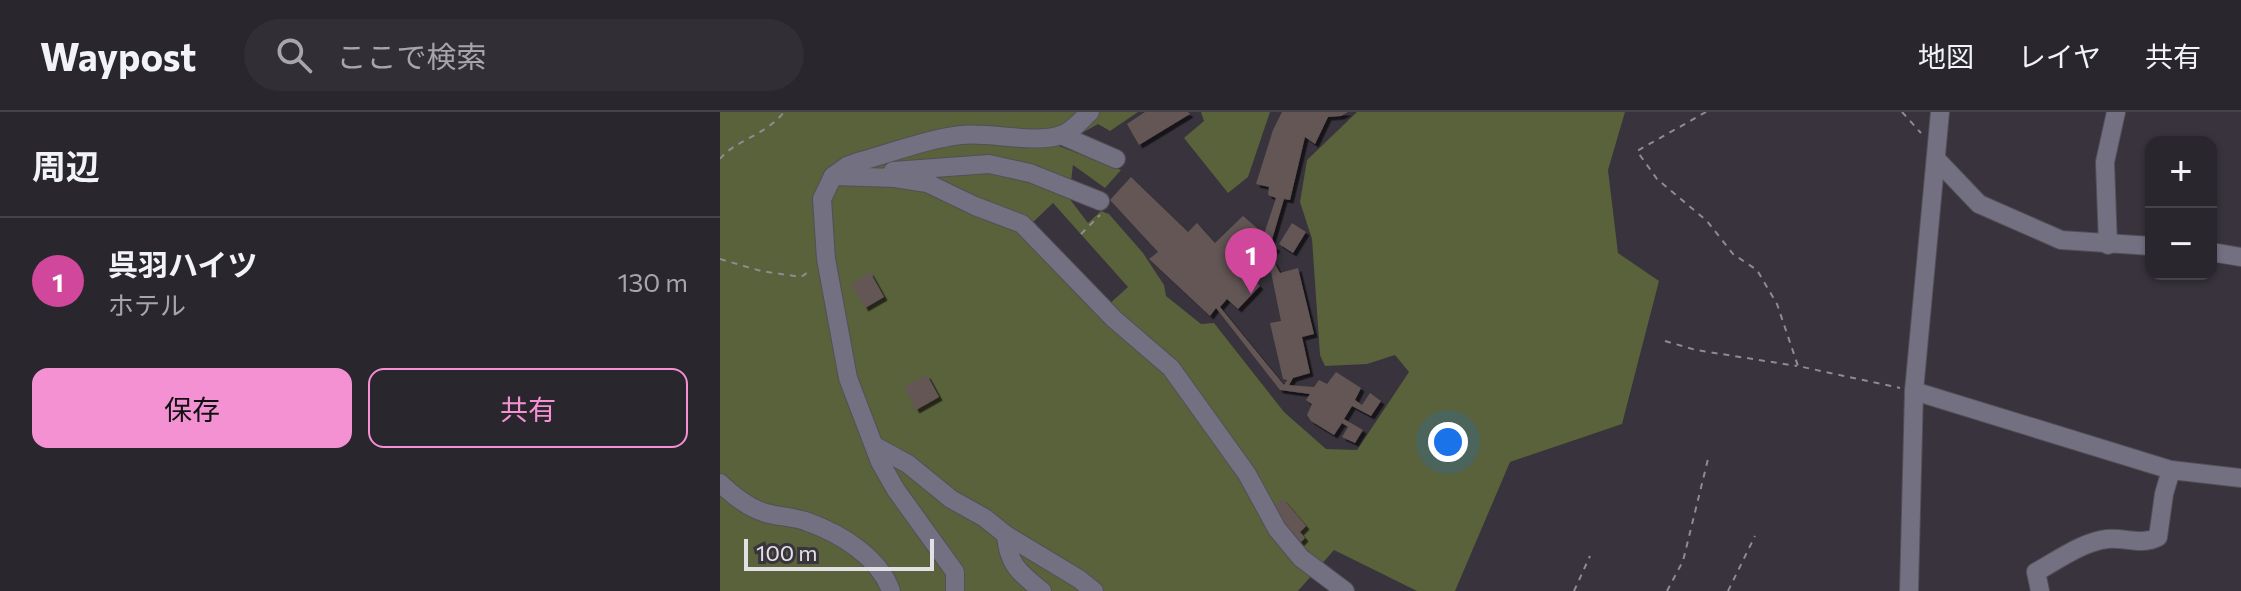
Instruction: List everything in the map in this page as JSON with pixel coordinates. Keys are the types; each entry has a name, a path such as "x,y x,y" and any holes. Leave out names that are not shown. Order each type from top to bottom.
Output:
{"street":[{"path":"955,591 955,572 896,490 880,462 848,378 826,259 822,199 833,176 858,162 957,135 981,133 1044,138 1061,135 1090,112"},
{"path":"1909,591 1914,391 1940,112"},
{"path":"2108,245 2105,162 2116,112"},
{"path":"1061,135 1116,159"},
{"path":"1935,154 1979,204 2061,240 2145,246"},
{"path":"871,178 899,170 989,164 1030,173 1104,205"},
{"path":"833,176 927,183 1022,224 1114,319 1171,368 1247,474 1277,529 1301,558 1345,591"},
{"path":"2217,253 2241,257"},
{"path":"1914,391 2171,470 2241,478"},
{"path":"875,446 908,464 951,499 985,518 1006,535 1094,591"},
{"path":"2040,591 2036,572 2076,550 2107,539 2149,541 2158,537 2171,470"},
{"path":"720,483 750,506 766,513 811,523 856,548 883,572 891,591"},
{"path":"1006,535 1007,555 1023,575 1042,591"}],"path":[{"path":"720,159 726,151 757,136 784,112"},
{"path":"1706,112 1637,151 1657,179 1707,221 1733,254 1757,270 1777,304 1798,366"},
{"path":"1902,112 1935,154"},
{"path":"1081,234 1104,205"},
{"path":"720,259 761,271 801,277 826,259"},
{"path":"1665,341 1696,350 1798,366 1914,391"},
{"path":"1667,591 1683,561 1709,455"},
{"path":"1728,591 1755,536"},
{"path":"1574,591 1590,556"}],"green space":[{"path":"720,112 1138,112 1110,131 1098,124 1059,146 1121,170 1105,188 1073,165 1069,198 1088,223 1101,211 1109,214 1143,253 1164,285 1166,296 1201,324 1214,323 1284,412 1326,449 1357,450 1409,372 1395,355 1367,364 1325,366 1320,355 1312,239 1300,202 1307,160 1357,112 1625,112 1608,170 1618,253 1659,281 1622,424 1510,462 1455,591 1417,591 1334,550 1298,591 720,591","holes":["1053,203 1128,287 1107,306 1030,225"]},
{"path":"1201,112 1270,112 1248,177 1228,193 1184,138 1204,121"}],"building":[{"path":"1145,112 1190,114 1139,145 1127,124"},
{"path":"1282,112 1348,112 1328,117 1315,144 1305,137 1290,200 1284,199 1271,243 1277,248 1268,258 1280,273 1298,268 1314,334 1302,337 1310,373 1293,378 1289,385 1314,387 1319,380 1327,384 1336,372 1361,388 1355,400 1362,405 1370,393 1381,401 1371,416 1352,406 1344,419 1363,430 1355,443 1342,437 1348,427 1342,423 1334,435 1311,421 1307,415 1312,404 1306,400 1310,394 1280,390 1216,308 1210,316 1149,259 1158,252 1110,200 1131,177 1188,232 1197,223 1215,243 1243,216 1264,234 1276,198 1268,195 1269,187 1256,184","holes":["1262,261 1270,267 1281,321 1270,323 1283,379 1287,380 1284,385 1220,307 1227,299 1238,309 1260,286 1250,276"]},
{"path":"1292,223 1306,232 1293,253 1279,244"},
{"path":"870,272 884,297 865,308 851,284"},
{"path":"927,375 939,397 916,410 904,387"},
{"path":"1283,499 1306,526 1300,532 1305,538 1300,543 1271,509"}],"place":[{"name":"呉羽ハイツ","path":"1251,294"}]}
